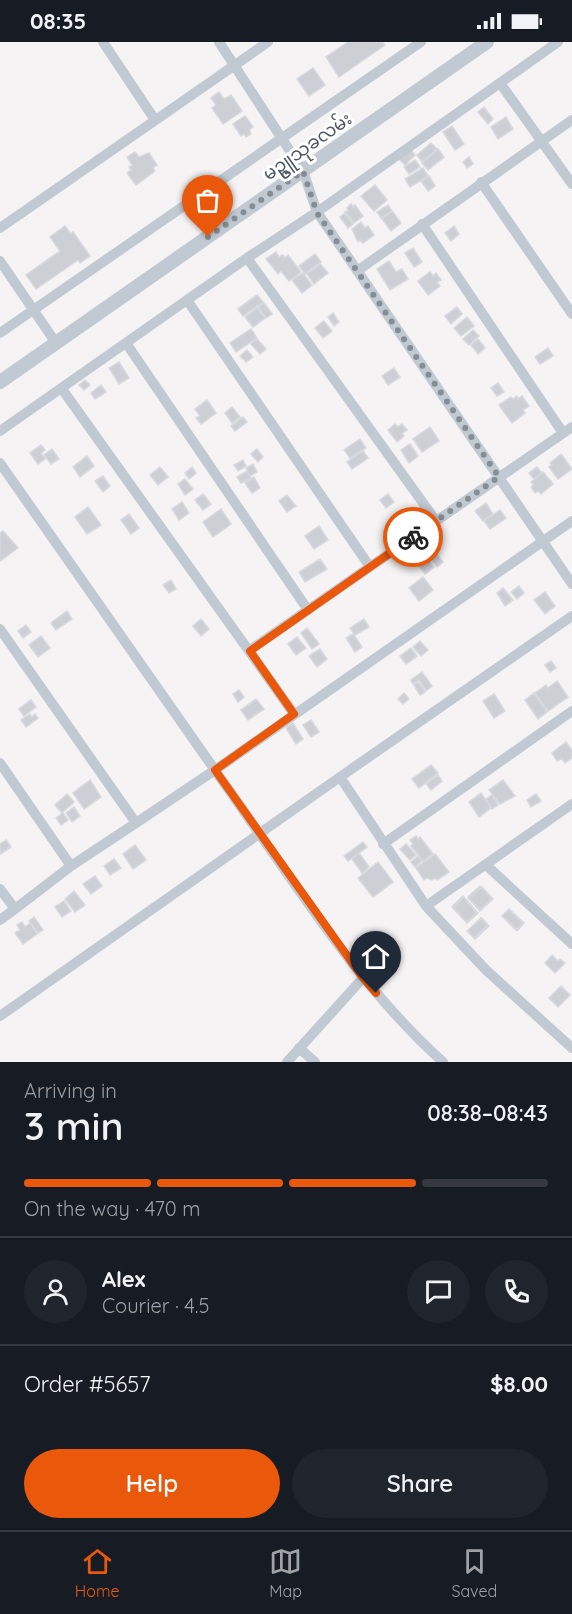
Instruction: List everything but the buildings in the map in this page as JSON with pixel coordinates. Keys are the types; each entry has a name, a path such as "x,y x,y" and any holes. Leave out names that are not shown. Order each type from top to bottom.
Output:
{"street":[{"path":"103,42 155,120"},
{"path":"219,42 303,171 317,213 572,584"},
{"path":"0,228 268,42"},
{"path":"0,333 421,42"},
{"name":"မဥ္ဇူသုခလမ်း","path":"0,382 487,42"},
{"path":"0,431 247,258 317,213 558,42"},
{"path":"500,84 572,184"},
{"path":"357,271 572,120"},
{"path":"482,182 572,314"},
{"path":"250,651 568,430 422,224"},
{"path":"247,258 436,521"},
{"path":"0,261 57,343"},
{"path":"187,300 370,567"},
{"path":"126,343 308,610"},
{"path":"62,388 294,714"},
{"path":"0,462 363,978 415,1037 443,1062"},
{"path":"0,920 71,866 215,770 572,521"},
{"path":"0,1016 572,616"},
{"path":"0,629 136,823"},
{"path":"383,844 572,711"},
{"path":"0,763 71,866"},
{"path":"339,777 426,906 486,970 572,1048"},
{"path":"426,906 572,804"},
{"path":"486,865 572,944"},
{"path":"0,889 15,909"},
{"path":"286,1062 363,978"},
{"path":"299,1048 315,1062"}],"way so far":[{"path":"208,237 303,171 317,213 499,477 413,537"}],"route":[{"path":"376,993 215,770 294,714 250,651 413,537"}]}
